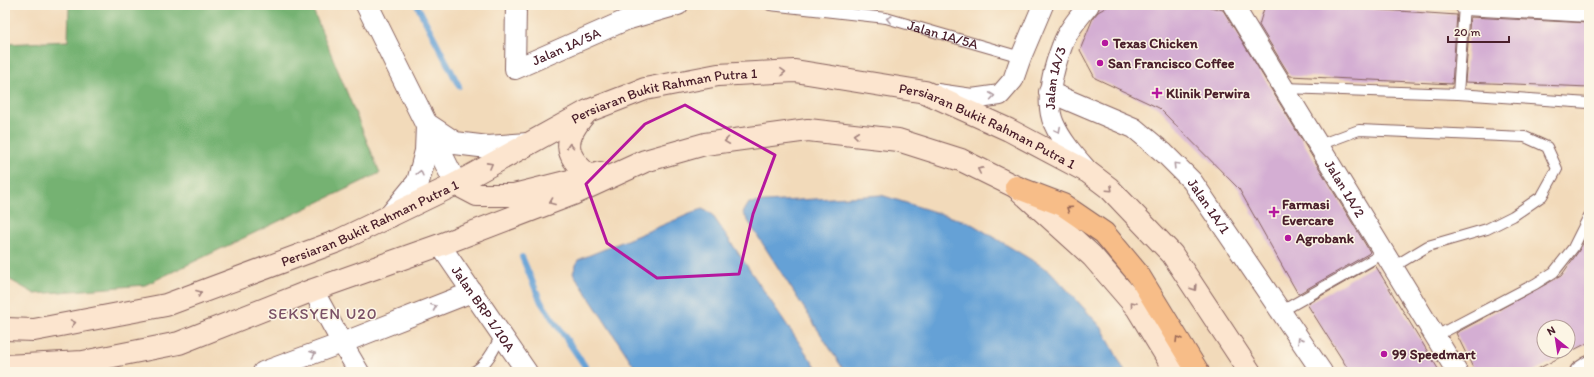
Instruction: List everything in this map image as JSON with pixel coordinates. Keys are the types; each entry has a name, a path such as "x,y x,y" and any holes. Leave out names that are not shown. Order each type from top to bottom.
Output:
{"highway":[{"path":"1016,186 1063,205 1104,233 1138,274 1198,372"}],"main road":[{"name":"Persiaran Bukit Rahman Putra 1","path":"5,329 34,330 166,305 338,241 456,184 588,110 645,89 718,75 795,71 926,92 1009,130 1088,172 1109,188 1172,254 1250,372"},
{"path":"588,110 575,126 569,140 569,151 574,161 590,176"},
{"path":"456,184 477,195 514,195 645,162 705,144 808,130 898,140 961,160 1016,186 1092,256 1137,308 1176,372"},
{"path":"5,366 83,362 179,343 314,290 440,245 574,194 645,162"},
{"path":"5,312 34,330"}],"street":[{"path":"367,5 456,184"},
{"name":"Jalan 1A/5A","path":"516,5 515,69 626,20 678,5"},
{"path":"926,92 972,99 1000,95 1013,80 1042,5"},
{"name":"Jalan 1A/3","path":"1088,172 1064,142 1053,122 1049,92 1062,45 1077,18 1089,5"},
{"name":"Jalan 1A/2","path":"1233,5 1457,372"},
{"path":"1465,5 1589,12"},
{"path":"1030,34 1062,45"},
{"name":"Jalan 1A/1","path":"1049,92 1134,128 1164,153 1192,181 1322,372"},
{"path":"426,125 455,143 488,147 528,144"},
{"path":"390,216 418,182 426,151 426,125"},
{"name":"Jalan BRP 1/10A","path":"440,245 526,372"},
{"path":"314,290 359,372"},
{"path":"264,372 472,292"},
{"path":"1580,372 1589,366"}],"lane":[{"name":"Jalan 1A/5A","path":"770,5 886,18 1021,57"},
{"path":"1458,94 1465,5"},
{"path":"1284,88 1458,94 1589,103"},
{"path":"1280,312 1389,260 1428,246 1487,229 1512,216 1542,196 1557,169 1547,147 1525,137 1359,130 1319,145"},
{"path":"1436,336 1535,284 1554,272 1573,248 1589,216"},
{"path":"477,371 490,357 501,334"}],"highlighted area":[{"path":"685,105 775,155 753,214 739,274 657,278 607,243 586,184 645,124"}],"green space":[{"path":"69,5 311,5 380,173 145,285 35,294 5,277 5,44 68,41"}],"water":[{"path":"881,195 970,223 1050,271 1102,328 1125,372 845,372 743,213 749,203"},
{"path":"702,209 711,213 819,372 638,372 573,273 578,260"}],"building":[{"path":"1110,5 1202,5 1223,10 1370,252 1298,294 1239,189 1159,108 1095,78 1080,50 1093,18 1098,12"},
{"path":"1265,5 1310,5 1457,15 1452,84 1290,76 1259,25"},
{"path":"1470,17 1589,23 1589,87 1465,82"},
{"path":"1589,233 1589,342 1576,349 1576,319 1536,319 1536,359 1557,359 1532,372 1475,372 1456,333 1561,276"},
{"path":"1375,265 1440,372 1350,372 1307,304"}],"waterway":[{"path":"417,5 459,86"},
{"path":"522,257 541,302 589,372"}],"place":[{"name":"Texas Chicken","path":"1105,43"},
{"name":"San Francisco Coffee","path":"1100,63"},
{"name":"Klinik Perwira","path":"1157,93"},
{"name":"Farmasi Evercare","path":"1274,212"},
{"name":"Agrobank","path":"1288,238"},
{"name":"99 Speedmart","path":"1384,354"}],"district":[{"name":"SEKSYEN U20","path":"323,313"}]}
